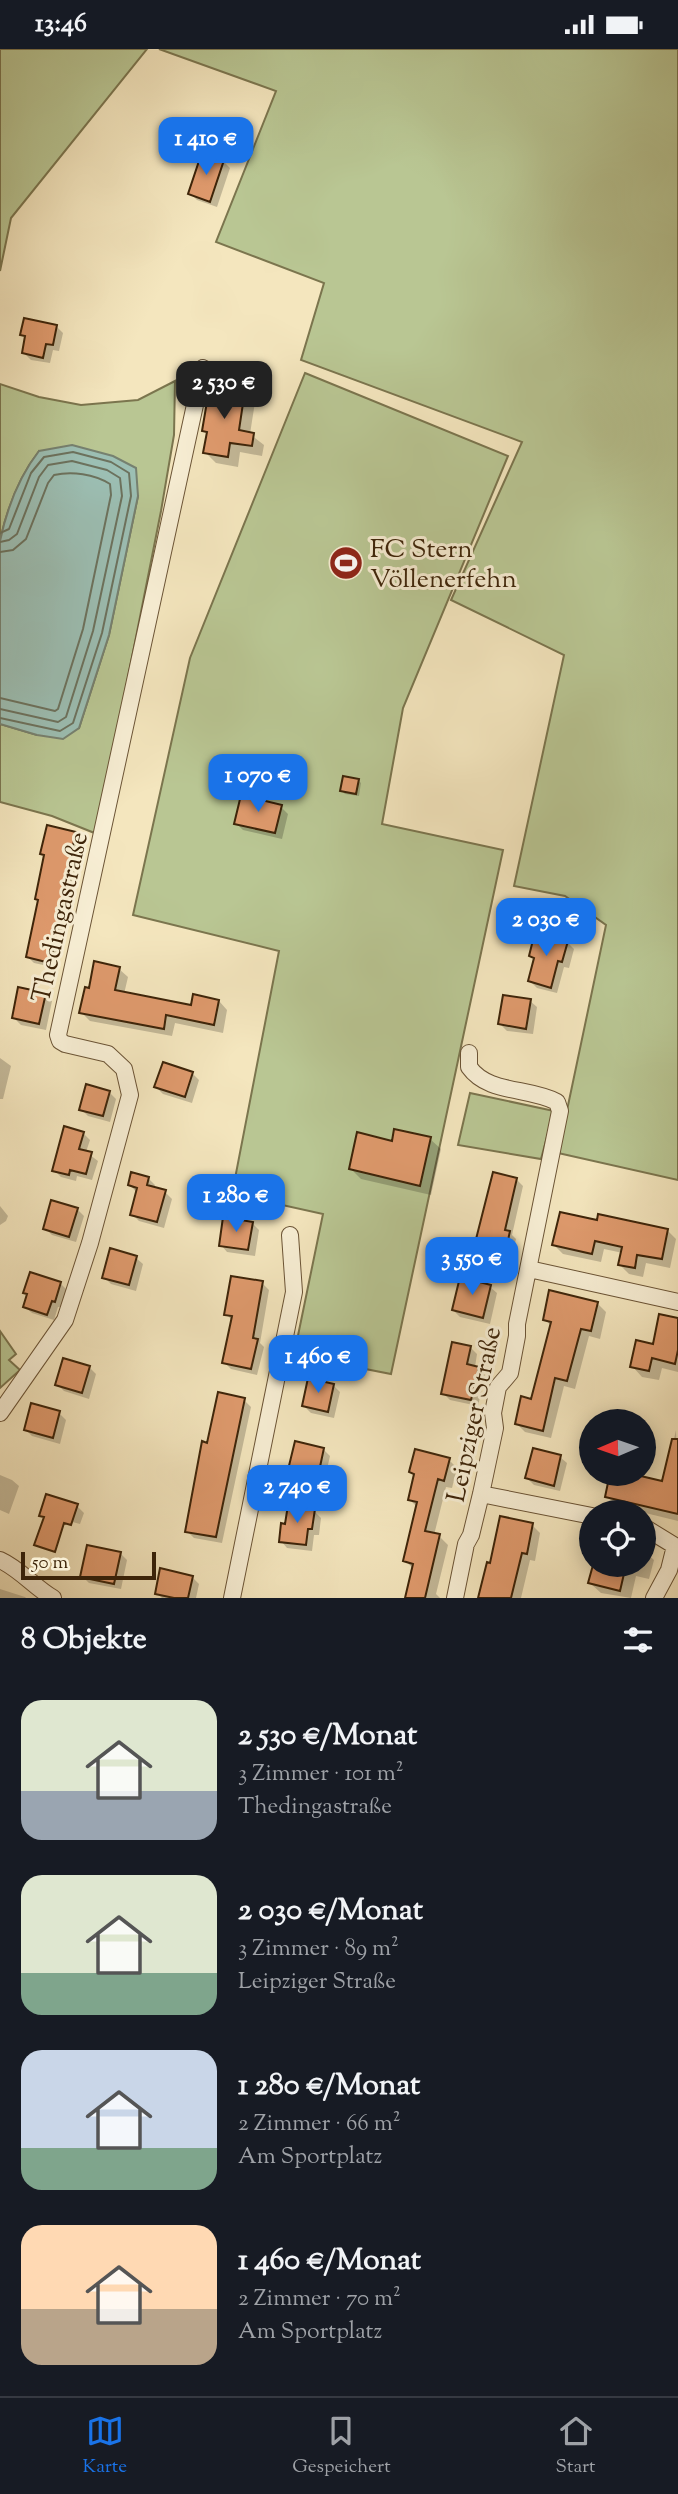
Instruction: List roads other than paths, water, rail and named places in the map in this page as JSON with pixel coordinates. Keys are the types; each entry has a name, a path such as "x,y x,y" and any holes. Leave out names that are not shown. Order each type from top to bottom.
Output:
{"street":[{"name":"Thedingastraße","path":"0,1413 65,1320 90,1243 130,1095 124,1069 108,1054 65,1044 60,1041 58,1035 203,368"},
{"name":"Leipziger Straße","path":"454,1598 495,1428 493,1413 498,1387 510,1373 517,1324 560,1111 556,1102 544,1095 483,1082 469,1067 468,1053"},
{"path":"232,1598 294,1292 290,1235"},
{"path":"529,1269 678,1302"},
{"path":"481,1494 579,1513"},
{"path":"654,1598 669,1570 675,1546 656,1534"},
{"path":"0,1560 53,1598"}],"water":[{"path":"72,445 113,456 136,468 138,496 109,635 79,728 63,739 37,735 0,724 0,541 14,494 39,451"}],"place":[{"name":"FC Stern Völlenerfehn","path":"346,563"}]}
